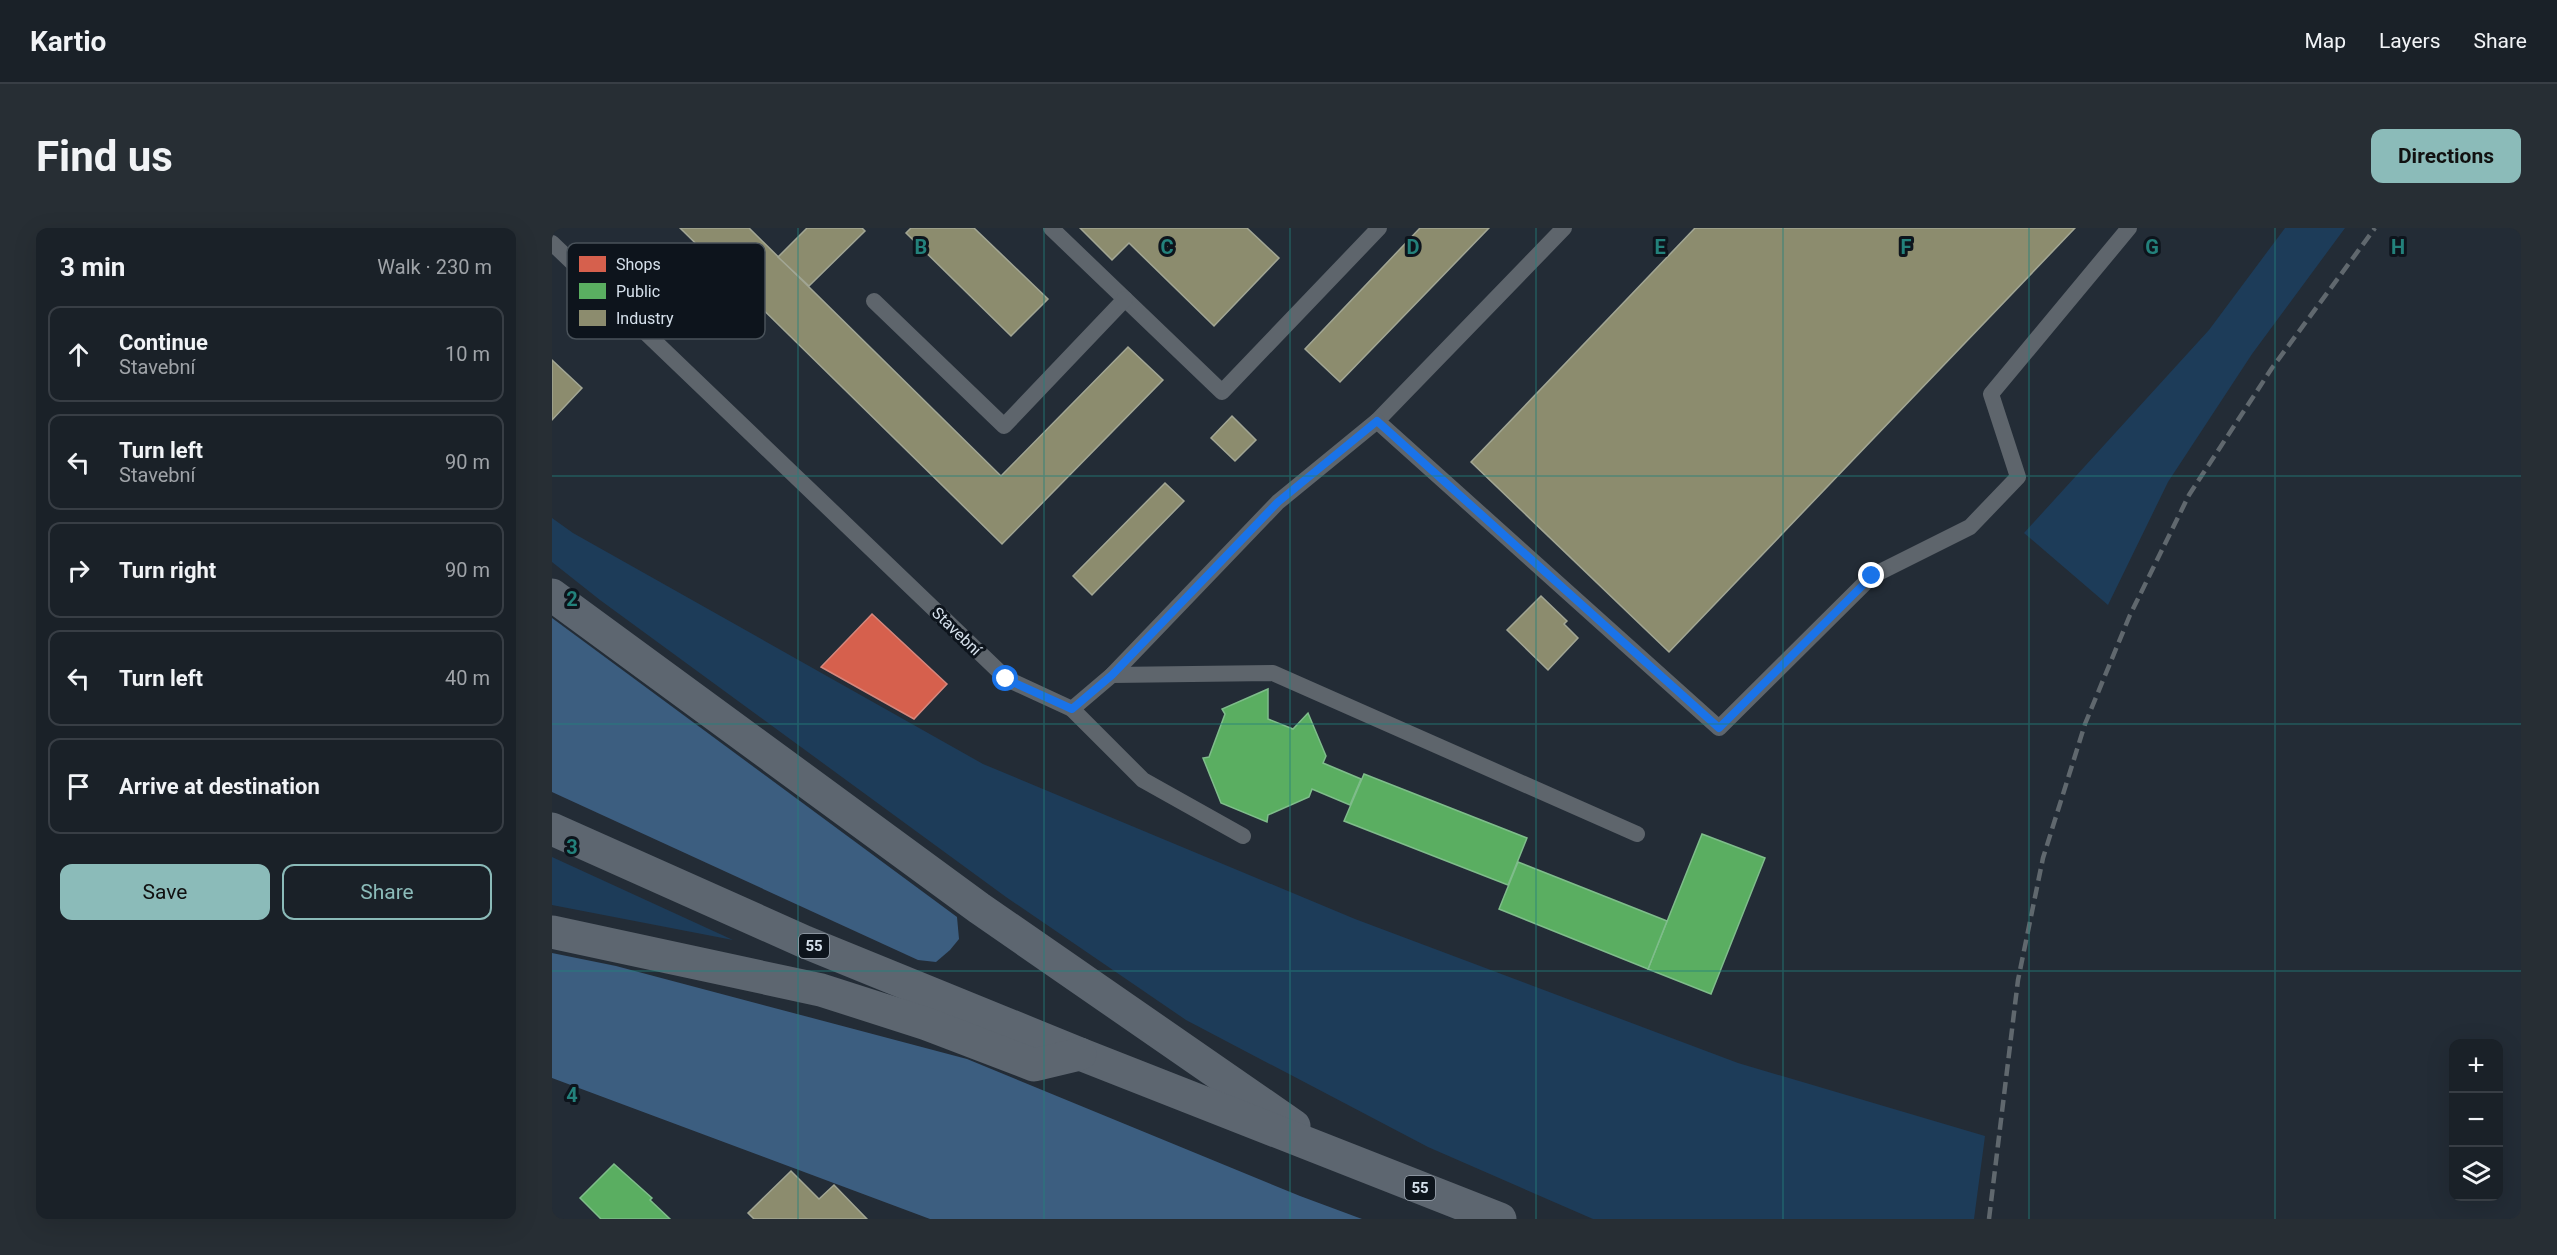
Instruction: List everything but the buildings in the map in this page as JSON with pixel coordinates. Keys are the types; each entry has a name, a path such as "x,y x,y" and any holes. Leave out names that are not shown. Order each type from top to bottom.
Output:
{"main road":[{"path":"552,595 979,908 1340,1157"},
{"name":"55","path":"552,829 805,942 1080,1054 1500,1219"},
{"path":"552,932 821,990 927,1024 1034,1065 1080,1054"}],"lane":[{"path":"1051,228 1222,392 1379,228"},
{"path":"1243,836 1143,780 1072,709 1112,675 1278,502 1377,421 1564,228"},
{"path":"1377,421 1719,728 1872,576 1970,527 2018,477 1991,394 2129,228"},
{"name":"Stavební","path":"552,243 567,257"},
{"path":"874,301 1004,426 1125,299"},
{"name":"Stavební","path":"652,339 1006,679 1072,709"},
{"path":"1112,675 1274,673 1637,834"}],"shaded area":[{"path":"2285,228 2345,228 2252,354 2168,482 2108,605 2024,533 2209,330"},
{"path":"552,518 573,533 983,764 1355,919 1738,1063 1985,1136 1974,1219 1593,1219 1428,1147 1186,1020 1006,897 600,600 552,562"},
{"path":"552,618 957,917 959,939 936,962 918,960 552,792"},
{"path":"552,857 733,940 552,905"},
{"path":"552,953 616,966 967,1059 1300,1196 1362,1219 930,1219 552,1078"}],"railway":[{"path":"1989,1219 2018,980 2043,858 2085,724 2130,615 2189,495 2272,368 2375,228"}],"route":[{"path":"1006,679 1072,709 1112,675 1278,502 1377,421 1719,728 1872,576"}]}
